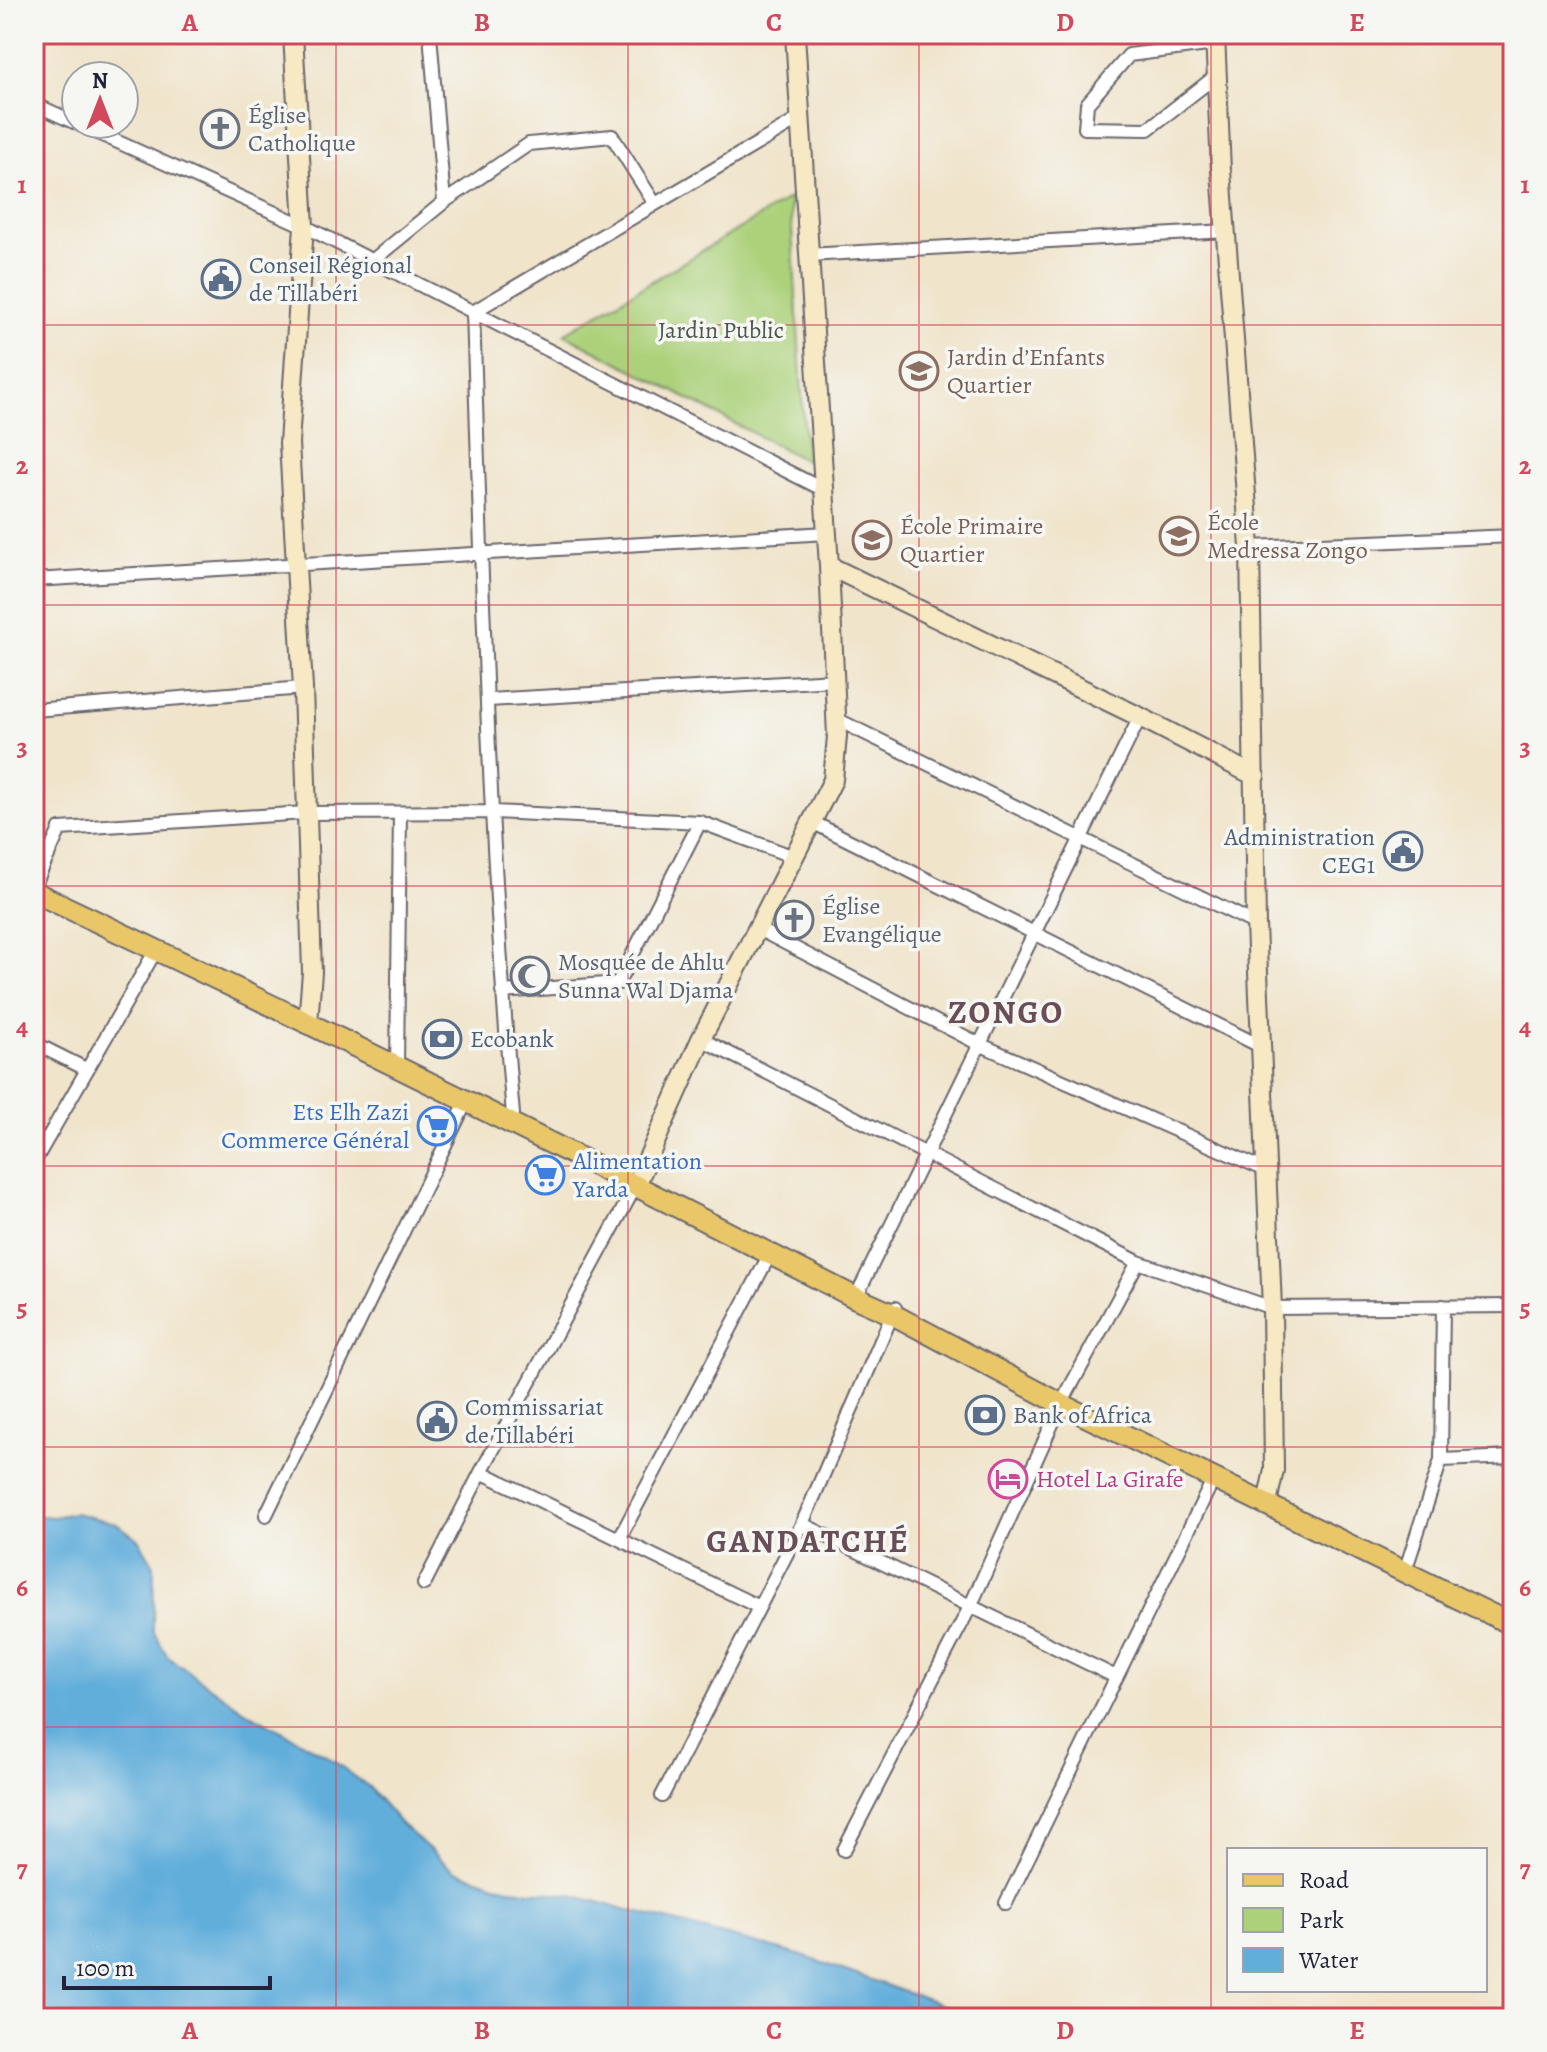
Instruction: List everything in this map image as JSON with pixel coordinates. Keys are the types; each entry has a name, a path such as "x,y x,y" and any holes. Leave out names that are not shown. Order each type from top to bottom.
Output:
{"main road":[{"path":"35,885 156,950 308,1016"},
{"path":"35,885 398,1062 513,1114 770,1254 894,1310 1214,1478 1268,1498 1513,1625"},
{"path":"398,1062 466,1102 638,1180 860,1289 894,1310"},
{"path":"1063,1399 1513,1613"}],"street":[{"path":"293,34 304,226 289,443 303,688 312,972 308,1016"},
{"path":"430,34 444,202"},
{"path":"424,1584 638,1180 701,1039 833,780 835,680 795,34"},
{"path":"1216,76 1148,129 1085,128 1087,104 1129,55 1215,39 1250,547 1256,924 1272,1308 1274,1470 1268,1498"},
{"path":"34,104 60,116"},
{"path":"473,312 799,119"},
{"path":"372,261 444,202 529,144 612,136 655,204"},
{"path":"113,140 304,226 824,490"},
{"path":"808,255 1226,231"},
{"path":"473,312 502,992 513,1114"},
{"path":"34,580 827,533"},
{"path":"1250,547 1513,536"},
{"path":"829,566 1255,776"},
{"path":"488,700 835,680"},
{"path":"34,710 303,688"},
{"path":"860,1289 1140,717"},
{"path":"836,719 1256,924"},
{"path":"35,885 60,829 305,813 494,812 700,822 794,857"},
{"path":"398,1062 400,813"},
{"path":"502,992 618,983 700,822"},
{"path":"812,822 1262,1047"},
{"path":"758,929 979,1044 1268,1171"},
{"path":"34,1162 156,950"},
{"path":"701,1039 1138,1262 1272,1308 1513,1306"},
{"path":"34,1043 86,1069"},
{"path":"266,1515 466,1102"},
{"path":"619,1539 770,1254"},
{"path":"844,1850 970,1607 1063,1399 1138,1262"},
{"path":"1408,1562 1441,1460 1443,1306"},
{"path":"662,1796 802,1524 894,1310"},
{"path":"1441,1460 1513,1457"},
{"path":"481,1472 759,1607"},
{"path":"1006,1903 1214,1478"},
{"path":"802,1524 1116,1677"}],"green space":[{"name":"Jardin Public","path":"790,198 806,461 564,334"}],"water":[{"path":"74,1513 116,1523 139,1540 154,1565 153,1631 168,1657 245,1711 327,1756 369,1787 400,1823 453,1870 511,1889 571,1895 800,1955 959,2011 1003,2018 34,2018 34,1515 53,1517"}],"place":[{"name":"Église Catholique","path":"220,129"},
{"name":"Conseil Régional de Tillabéri","path":"221,279"},
{"name":"Jardin d’Enfants Quartier","path":"919,371"},
{"name":"École Medressa Zongo","path":"1179,536"},
{"name":"École Primaire Quartier","path":"872,540"},
{"name":"Administration CEG1","path":"1403,851"},
{"name":"Église Evangélique","path":"794,920"},
{"name":"Mosquée de Ahlu Sunna Wal Djama","path":"530,976"},
{"name":"Ecobank","path":"442,1039"},
{"name":"Ets Elh Zazi Commerce Général","path":"437,1126"},
{"name":"Alimentation Yarda","path":"545,1175"},
{"name":"Bank of Africa","path":"985,1415"},
{"name":"Commissariat de Tillabéri","path":"437,1421"},
{"name":"Hotel La Girafe","path":"1008,1479"}],"district":[{"name":"ZONGO","path":"1006,1012"},
{"name":"GANDATCHÉ","path":"808,1541"}]}
